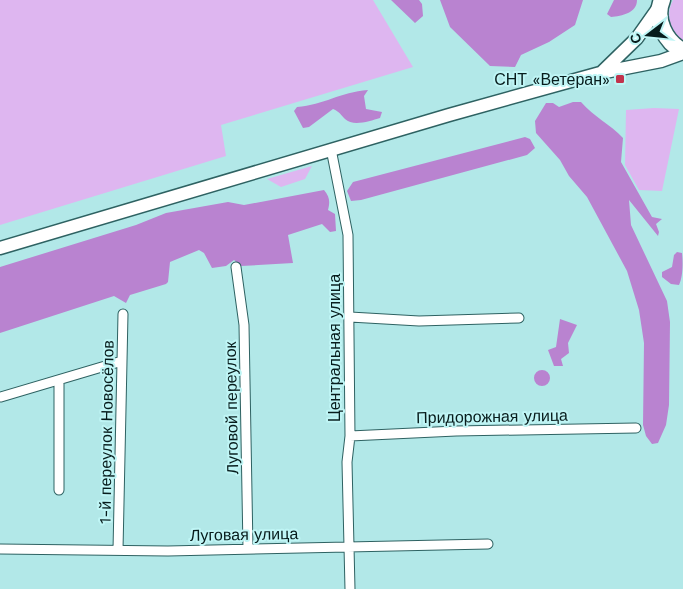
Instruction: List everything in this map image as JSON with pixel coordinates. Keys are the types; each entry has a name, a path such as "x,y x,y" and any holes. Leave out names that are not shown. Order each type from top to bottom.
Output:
{"highway":[{"path":"661,2 659,16 662,28 668,39 683,52"}],"main road":[{"path":"600,73 637,38 661,2"},
{"path":"0,248 331,149 600,73 661,60 683,52"}],"street":[{"name":"Центральная улица","path":"331,149 348,235 350,436 347,462 350,589"},
{"name":"Луговой переулок","path":"236,267 244,325 248,549"},
{"name":"1-й переулок Новосёлов","path":"118,550 123,314"},
{"path":"350,317 418,321 519,318"},
{"path":"1,398 122,361"},
{"path":"59,380 59,490"},
{"name":"Придорожная улица","path":"350,436 456,431 636,428"},
{"name":"Луговая улица","path":"0,549 168,551 488,544"}],"shaded area":[{"path":"0,0 373,0 413,67 221,125 226,156 0,225"},
{"path":"391,0 419,0 422,4 423,16 415,23"},
{"path":"440,0 583,0 575,25 549,42 521,55 515,67 490,66 450,27"},
{"path":"614,0 637,0 632,11 624,15 611,17 607,14"},
{"path":"673,0 683,0 683,41 672,28 670,22 669,11"},
{"path":"368,90 364,96 366,109 382,112 380,118 362,123 352,123 333,109 309,127 303,128 294,111 297,107 316,104 349,93"},
{"path":"573,102 581,102 623,138 621,162 652,217 662,219 656,224 659,232 658,236 629,200 631,225 667,301 670,322 669,405 666,425 658,443 652,444 646,436 643,425 644,343 639,310 627,271 587,197 569,176 560,160 536,133 535,121 546,103 553,103 559,107"},
{"path":"679,109 662,191 639,190 625,165 626,110"},
{"path":"525,137 530,139 535,148 527,155 361,200 351,201 347,191 353,182"},
{"path":"312,166 305,179 281,187 267,179"},
{"path":"324,190 329,200 328,210 335,214 336,231 330,232 322,224 288,235 293,263 241,266 234,260 226,266 212,268 204,253 199,250 170,262 168,282 166,284 130,295 126,303 114,296 0,333 0,267 136,225 166,213 228,202 244,205"},
{"path":"677,252 682,253 683,265 679,285 671,284 662,277 662,272 672,267 674,255"},
{"path":"560,319 577,325 568,343 569,353 561,359 563,366 554,366 548,350 556,347"},
{"path":"542,370 548,372 550,378 548,384 542,386 536,384 534,378 536,372"}],"place":[{"name":"СНТ «Ветеран»","path":"620,79"}]}
